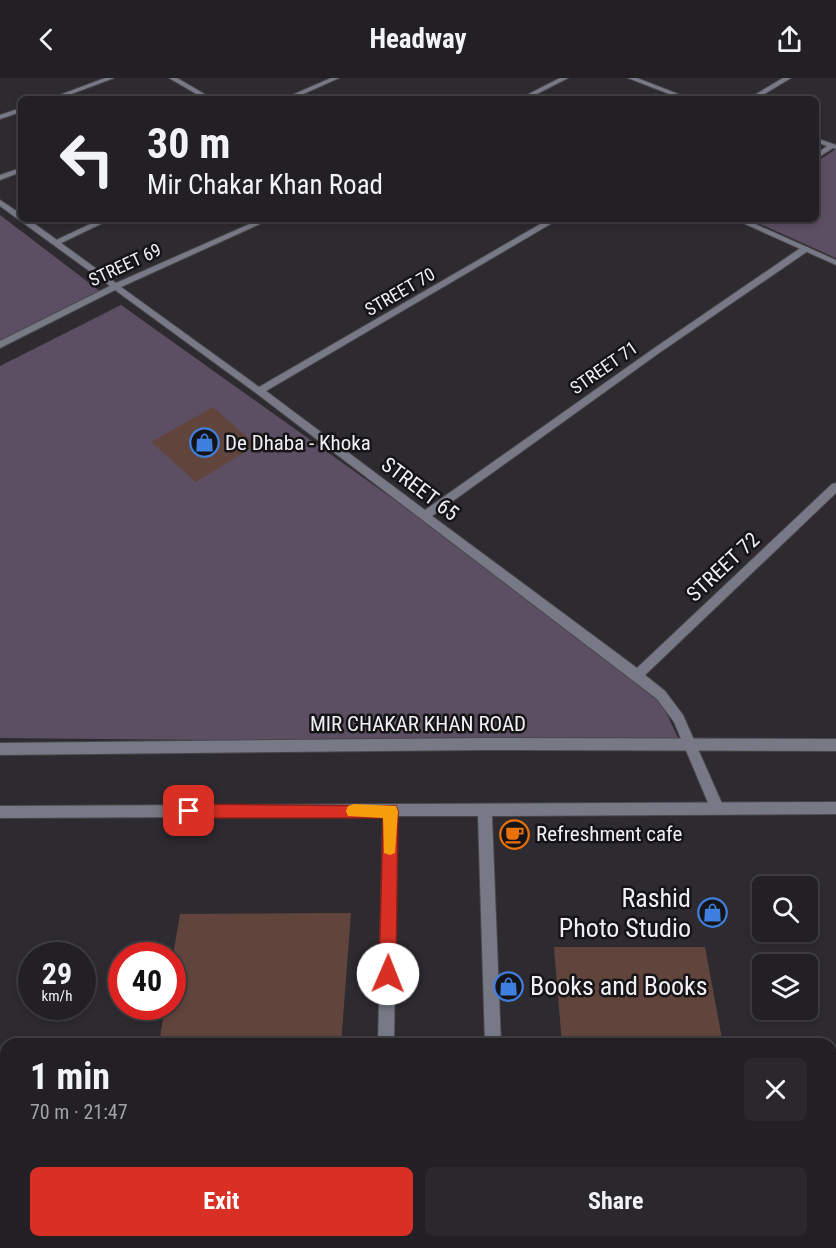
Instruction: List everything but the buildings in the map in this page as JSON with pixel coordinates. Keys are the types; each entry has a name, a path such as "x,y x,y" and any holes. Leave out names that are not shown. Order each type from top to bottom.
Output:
{"street":[{"path":"60,96 111,78"},
{"path":"172,78 205,96"},
{"path":"293,96 336,78"},
{"path":"528,96 565,78"},
{"path":"631,78 680,96"},
{"path":"756,96 788,78"},
{"path":"0,117 18,111"},
{"path":"819,141 834,146"},
{"path":"819,155 834,146"},
{"path":"0,178 18,171"},
{"name":"STREET 65","path":"0,202 18,215"},
{"name":"STREET 65","path":"27,222 259,391 637,675 670,706 691,744 717,808"},
{"path":"54,243 100,222"},
{"name":"STREET 69","path":"0,345 114,287 260,222"},
{"name":"STREET 70","path":"259,391 550,222"},
{"path":"745,222 836,263"},
{"name":"STREET 71","path":"424,516 656,351 805,249"},
{"name":"STREET 72","path":"637,675 836,488"},
{"name":"MIR CHAKAR KHAN ROAD","path":"0,749 836,745"},
{"path":"0,812 836,808"},
{"path":"386,1038 390,811"},
{"path":"485,811 493,1038"}],"shaded area":[{"path":"836,149 836,258 756,222 819,222 819,160"},
{"path":"0,215 105,295 0,347"},
{"path":"121,305 653,684 678,738 411,742 0,738 0,366"}],"slow traffic":[{"path":"354,811 390,811 390,847"}],"place":[{"name":"De Dhaba - Khoka","path":"204,443"},
{"name":"Refreshment cafe","path":"515,834"},
{"name":"Rashid Photo Studio","path":"712,913"},
{"name":"Books and Books","path":"509,986"}],"route":[{"path":"189,811 390,811 388,974"}]}
